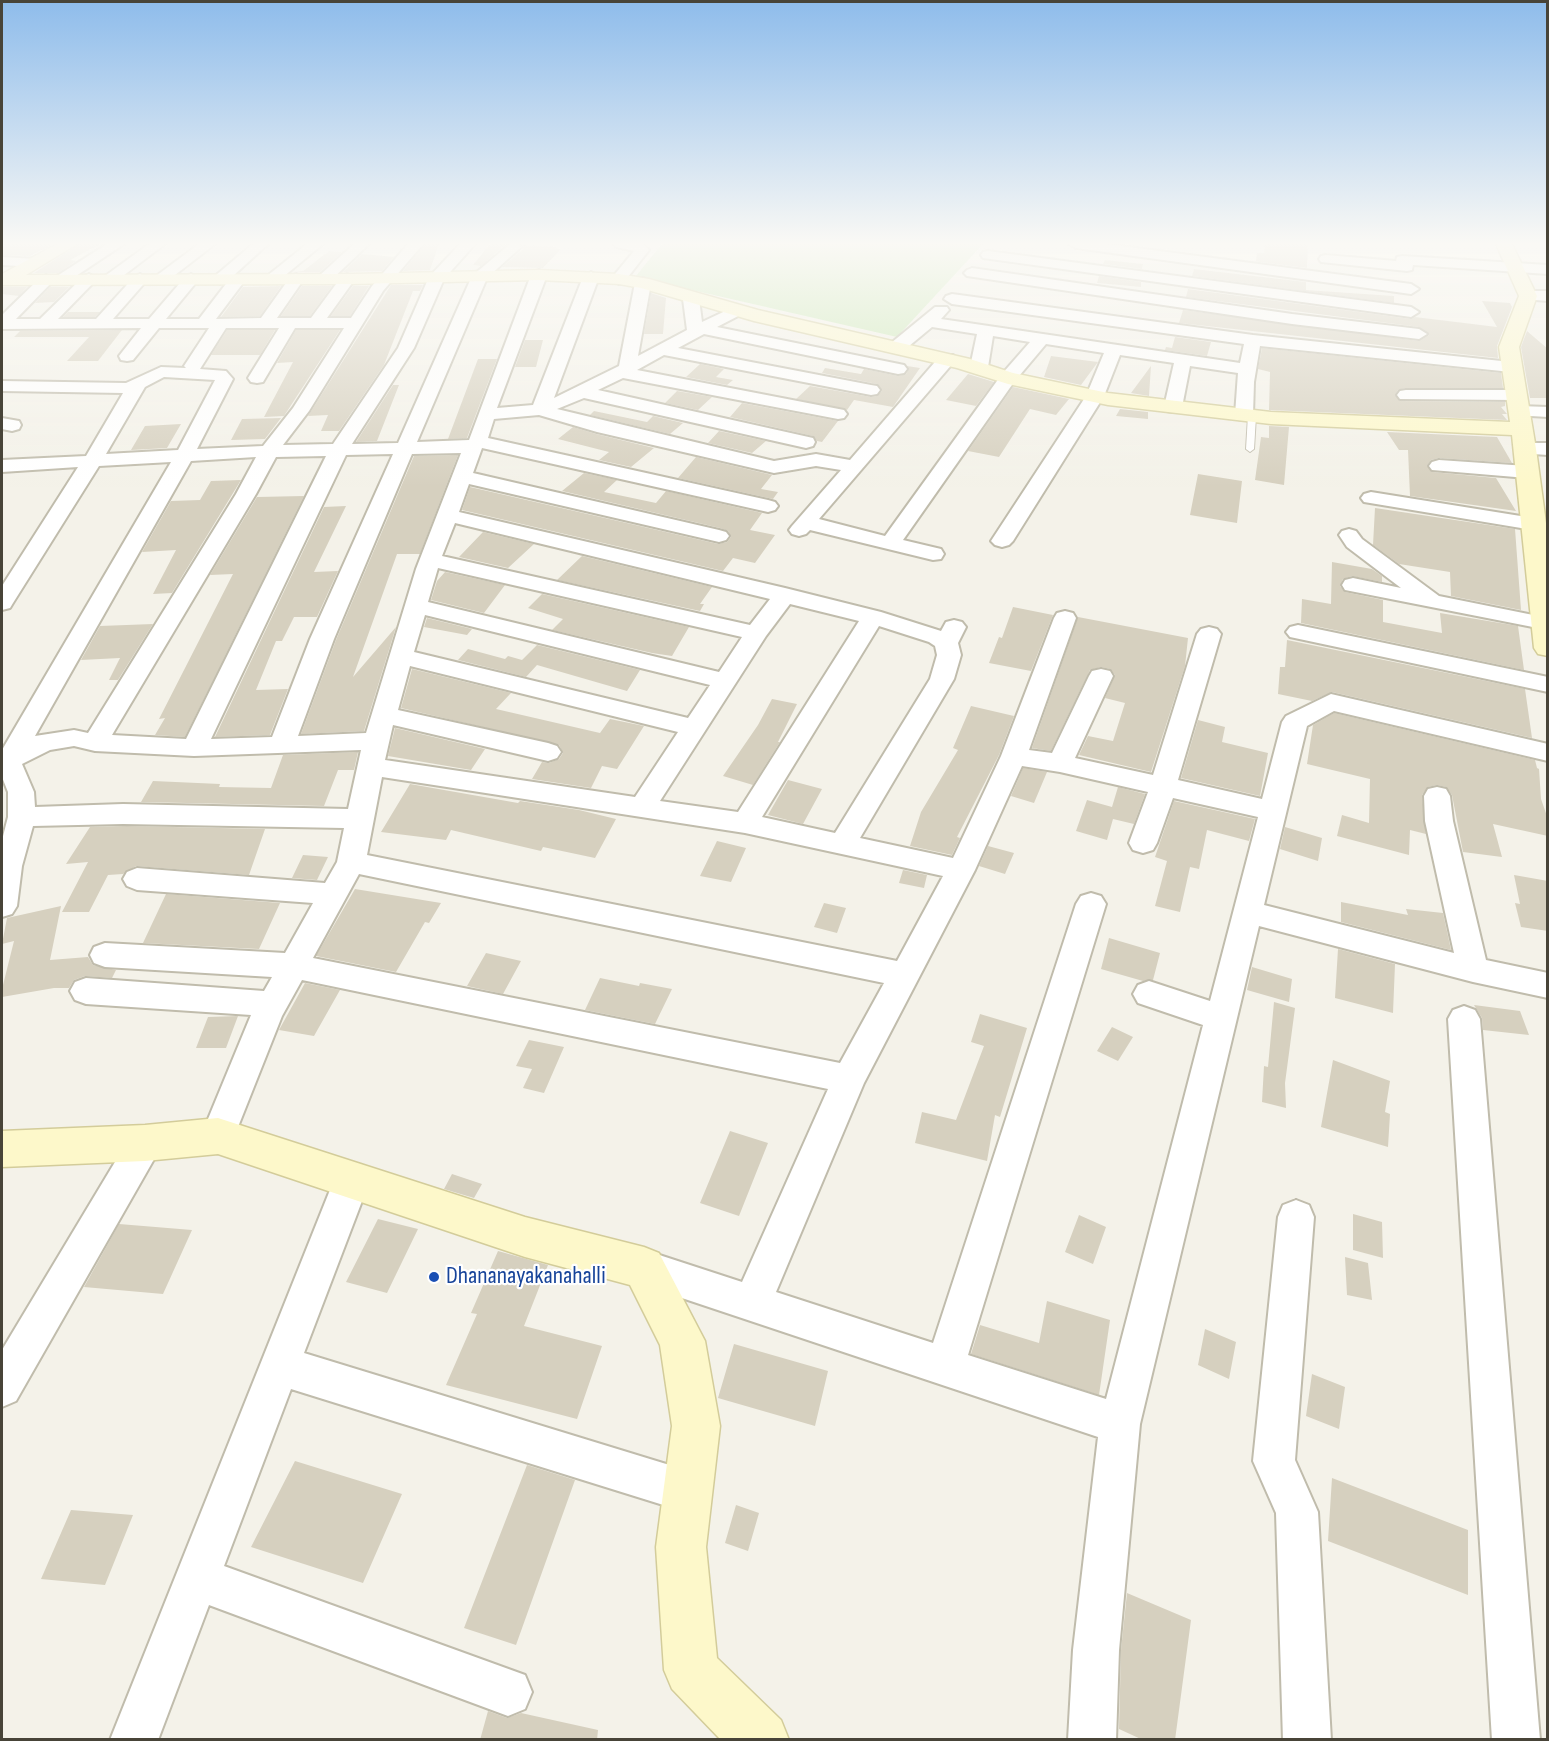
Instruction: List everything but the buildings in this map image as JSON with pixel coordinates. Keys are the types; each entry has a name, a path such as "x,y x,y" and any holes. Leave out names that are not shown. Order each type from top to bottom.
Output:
{"street":[{"path":"6,328 33,325"},
{"path":"127,356 154,325"},
{"path":"192,366 219,325"},
{"path":"257,378 289,325"},
{"path":"95,743 246,494 269,451 300,411 354,325"},
{"path":"194,748 338,451 406,348 416,325"},
{"path":"281,746 322,639 459,325"},
{"path":"218,1136 273,1004 351,862 384,715 430,560 520,325"},
{"path":"540,410 572,325"},
{"path":"624,370 634,325"},
{"path":"697,325 698,331"},
{"path":"486,414 540,410 582,392 708,325"},
{"path":"802,325 979,367 1008,378 1095,396 1248,415 1521,421 1548,412"},
{"path":"897,347 925,325"},
{"path":"948,325 1247,369"},
{"path":"1147,325 1253,340 1511,367"},
{"path":"1345,325 1419,334"},
{"path":"1416,325 1435,359"},
{"path":"1521,325 1509,347 1527,472 1538,495 1533,524 1543,561 1548,648"},
{"path":"698,331 898,369"},
{"path":"979,367 986,332"},
{"path":"890,543 1008,378 1041,340"},
{"path":"1248,415 1247,369 1253,340"},
{"path":"663,350 871,390"},
{"path":"1002,542 1095,396 1113,351"},
{"path":"933,554 802,526 947,359"},
{"path":"1173,406 1183,360"},
{"path":"624,370 838,414"},
{"path":"2,603 91,463 136,387 146,378 161,372 220,375 224,378 184,457 5,761"},
{"path":"2,386 136,387"},
{"path":"582,392 806,442"},
{"path":"1406,395 1521,421 1548,449"},
{"path":"540,410 597,426 774,466 816,460 854,466"},
{"path":"2,466 91,463 269,451 405,449 475,444 768,506"},
{"path":"1439,466 1527,472"},
{"path":"462,476 719,536"},
{"path":"1371,498 1533,524"},
{"path":"447,515 785,595 873,617 937,637 950,635 942,679 842,844"},
{"path":"1349,535 1354,543 1434,602"},
{"path":"430,560 756,633"},
{"path":"1353,585 1434,602 1545,609"},
{"path":"642,808 756,633 785,595"},
{"path":"417,606 725,681"},
{"path":"746,823 873,617"},
{"path":"752,1303 849,1079 961,870 1014,756 1065,618"},
{"path":"1298,632 1548,685"},
{"path":"1143,843 1164,787 1209,634"},
{"path":"401,656 694,728"},
{"path":"1060,763 1101,676"},
{"path":"1092,1740 1096,1650 1120,1424 1295,722 1331,702 1548,753"},
{"path":"384,715 548,752"},
{"path":"5,761 44,742 74,738 95,743 194,748 281,746 374,754 642,808 746,823 961,870"},
{"path":"1014,756 1060,763 1273,811"},
{"path":"2,906 5,867 22,817 21,792 5,761"},
{"path":"1437,796 1439,821 1473,970"},
{"path":"22,817 134,814 360,819"},
{"path":"351,862 904,975"},
{"path":"137,879 333,894"},
{"path":"945,1366 1091,904"},
{"path":"1248,912 1473,970 1548,986"},
{"path":"105,955 293,966 849,1079"},
{"path":"86,991 273,1004"},
{"path":"1149,994 1221,1018"},
{"path":"1464,1019 1516,1740"},
{"path":"2,1149 145,1143 218,1136 525,1237 644,1268 1120,1424"},
{"path":"2,1387 145,1143"},
{"path":"134,1740 352,1180"},
{"path":"1296,1217 1274,1461 1297,1512 1307,1740"},
{"path":"644,1268 681,1341 696,1426 681,1547 691,1670 760,1740"},
{"path":"279,1365 689,1492"},
{"path":"196,1578 508,1692"}],"lane":[{"path":"1248,415 1250,449"}],"green space":[{"path":"846,325 908,325 897,337"}],"place":[{"name":"Dhananayakanahalli","path":"434,1277"}]}
